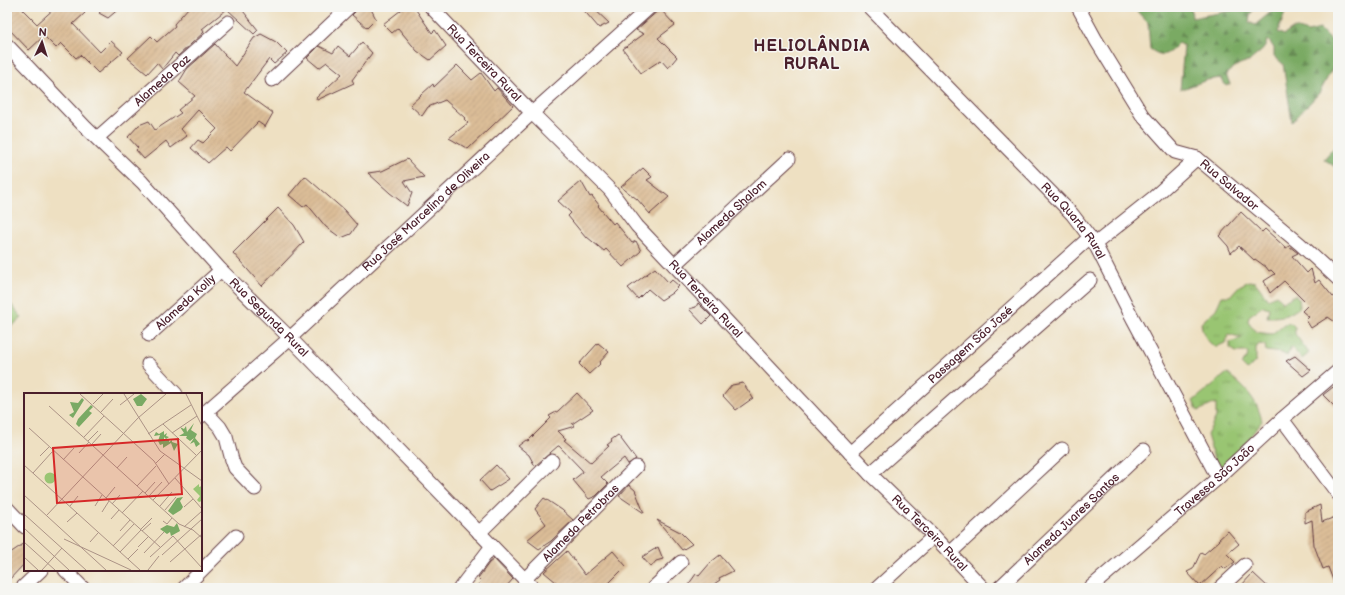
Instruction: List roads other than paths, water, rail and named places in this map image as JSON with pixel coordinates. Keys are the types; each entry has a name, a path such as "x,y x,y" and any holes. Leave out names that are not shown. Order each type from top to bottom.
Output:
{"street":[{"path":"272,80 350,7"},
{"name":"Rua Terceira Rural","path":"431,7 532,114 610,190 637,226 870,474 934,536 983,588"},
{"name":"Rua José Marcelino de Oliveira","path":"206,415 650,7"},
{"name":"Rua Quarta Rural","path":"869,7 1072,214 1093,240 1218,478"},
{"name":"Rua Salvador","path":"1078,7 1096,40 1142,115 1175,152 1196,158 1300,244 1338,279"},
{"name":"Alameda Paz","path":"97,138 228,22"},
{"name":"Rua Segunda Rural","path":"7,45 46,92 97,138 142,182 221,270 290,338 529,584"},
{"name":"Passagem São José","path":"850,453 1093,240 1154,197 1196,158"},
{"name":"Alameda Shalom","path":"674,265 789,159"},
{"name":"Alameda Kolly","path":"149,335 221,270"},
{"path":"870,474 1090,280"},
{"path":"148,364 175,393"},
{"name":"Travessa São João","path":"1090,588 1218,478 1282,419 1338,371"},
{"path":"206,415 220,427 226,437 235,468 255,489"},
{"path":"1282,419 1338,494"},
{"path":"950,553 1062,449"},
{"name":"Alameda Juares Santos","path":"999,588 1144,450"},
{"path":"479,533 552,461"},
{"name":"Alameda Petrobras","path":"529,584 636,467"},
{"path":"7,508 24,526"},
{"path":"202,570 236,536"},
{"path":"877,588 934,536"},
{"path":"460,588 492,546"},
{"path":"653,588 681,562"},
{"path":"1220,588 1244,565"},
{"path":"22,588 40,571"},
{"path":"66,571 83,588"},
{"path":"184,588 201,571"}],"district":[{"name":"HELIOLÂNDIA RURAL","path":"812,55"}]}
